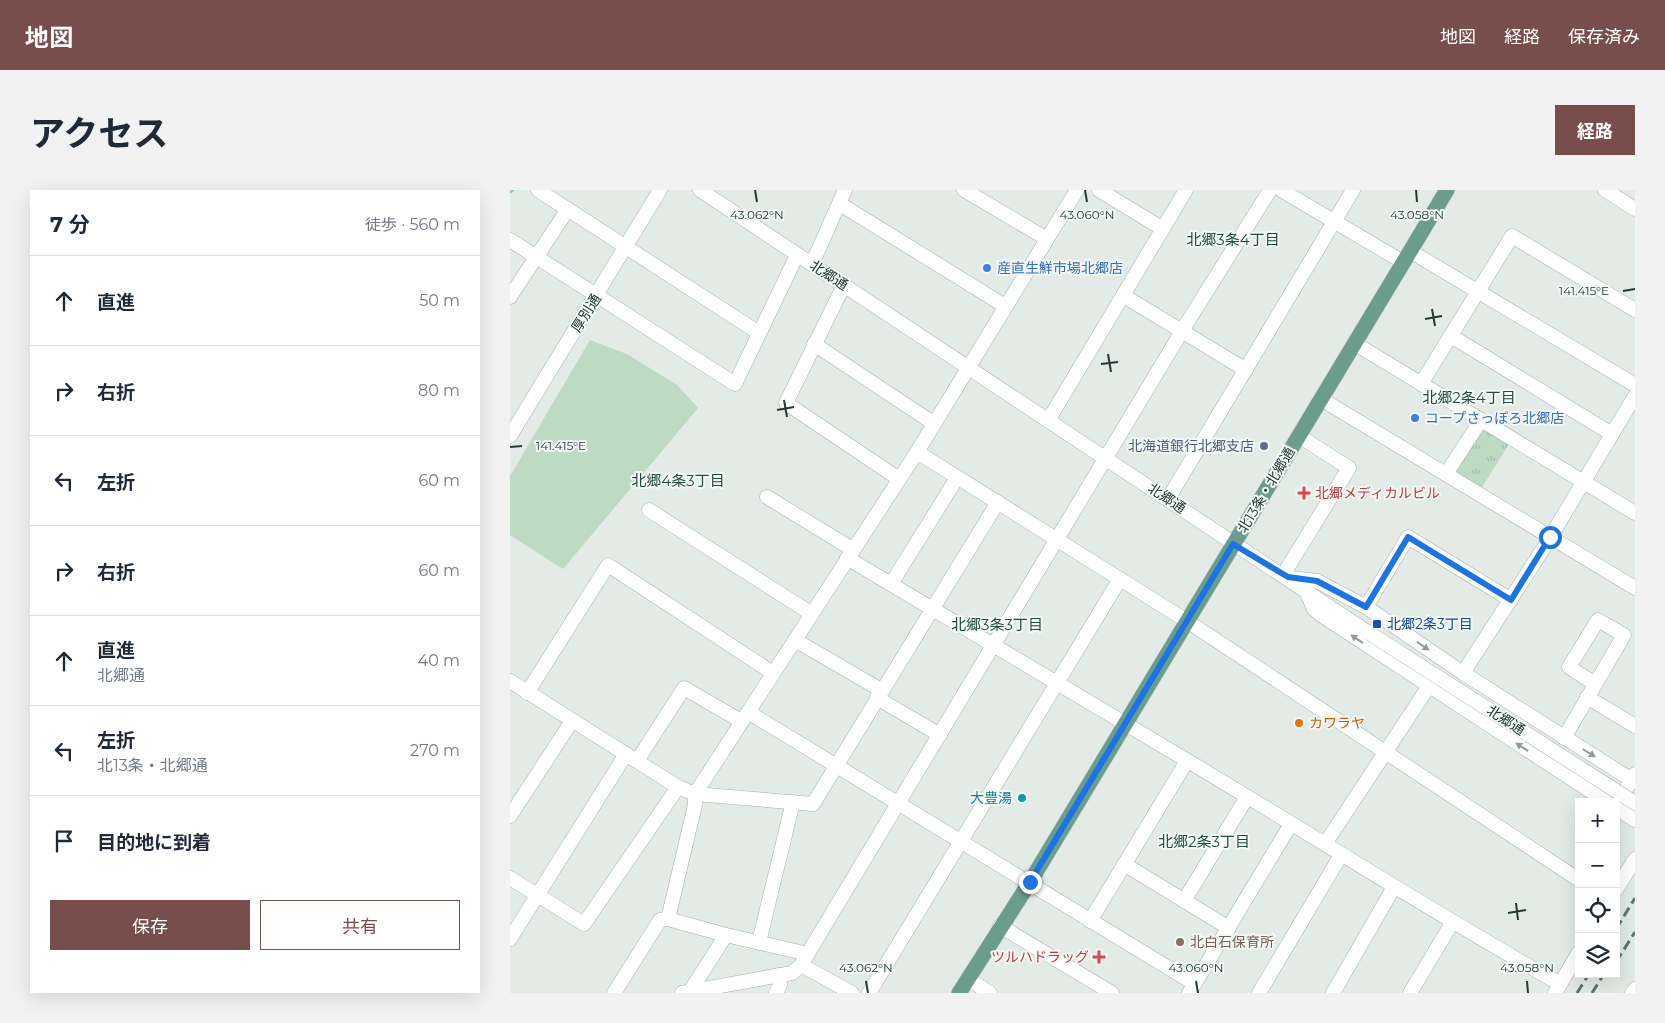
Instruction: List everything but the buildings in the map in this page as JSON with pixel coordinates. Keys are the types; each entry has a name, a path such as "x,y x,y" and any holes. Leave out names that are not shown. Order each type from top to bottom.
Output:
{"main road":[{"name":"北13条・北郷通","path":"959,993 1000,926 1030,882 1123,724 1447,190"}],"street":[{"path":"538,190 758,332"},
{"name":"厚別通","path":"510,434 598,295 660,190"},
{"name":"北郷通","path":"700,190 1108,458 1233,544 1286,576 1369,633 1635,803"},
{"path":"964,190 1047,239"},
{"path":"668,918 695,805 695,794 917,452 1077,190"},
{"path":"1099,190 1163,229"},
{"path":"1049,419 1186,190"},
{"path":"687,992 792,972 805,959 1108,458 1182,331 1270,190"},
{"path":"1281,190 1334,221 1478,292 1635,385"},
{"path":"1168,499 1354,190"},
{"path":"1605,190 1622,194 1635,209"},
{"path":"812,264 841,195 1005,306"},
{"path":"510,297 568,209"},
{"path":"1421,384 1512,236 1635,310"},
{"path":"510,240 735,384 758,332 797,255"},
{"path":"844,285 786,402 899,479"},
{"path":"1124,296 1246,370"},
{"path":"1452,336 1612,434"},
{"path":"1354,343 1635,513"},
{"path":"814,344 933,424"},
{"path":"1463,673 1511,600 1635,396"},
{"path":"1321,399 1635,588"},
{"path":"1446,474 1480,420"},
{"path":"1298,436 1349,468 1286,576 1317,581 1366,607 1463,673 1564,738 1634,778 1620,801"},
{"path":"917,452 1187,621 1575,877"},
{"path":"891,584 957,478"},
{"path":"767,497 850,553 891,584 931,609 1325,844 1557,989 1575,959"},
{"path":"511,685 527,693 678,788 695,794 813,804 998,502"},
{"path":"649,510 812,614"},
{"path":"1366,607 1408,537 1511,600"},
{"path":"527,693 608,565 772,673"},
{"path":"868,993 1120,579"},
{"path":"1306,590 1314,609 1321,615 1601,798"},
{"path":"1564,738 1596,684 1624,635 1598,620 1569,667 1596,684"},
{"path":"795,640 881,690 877,698"},
{"path":"1325,844 1429,686"},
{"path":"510,939 631,758 684,688 744,716 836,765 1030,882 1192,988 1291,824"},
{"path":"877,698 940,735"},
{"path":"1587,698 1635,726"},
{"path":"510,816 572,721"},
{"path":"1090,921 1187,761"},
{"path":"510,878 584,924 678,788"},
{"path":"1184,900 1247,797"},
{"path":"759,942 793,802"},
{"path":"1620,810 1635,820"},
{"path":"1259,993 1341,855"},
{"path":"1617,888 1635,859"},
{"path":"1124,864 1229,928"},
{"path":"1333,993 1394,887"},
{"path":"614,993 660,920 668,918 726,935 759,942 805,959 852,993"},
{"path":"1410,993 1452,923"},
{"path":"1000,926 1112,993"},
{"path":"687,992 726,935"},
{"path":"776,993 780,986 780,975"},
{"path":"968,979 990,993"},
{"path":"1632,993 1635,989"}],"green space":[{"path":"590,340 627,354 677,385 698,408 563,569 510,535 510,476"},
{"path":"1486,430 1509,444 1481,489 1457,475 1457,470 1480,431"}],"railway":[{"path":"1620,922 1635,898"},
{"path":"1620,956 1635,932"},
{"path":"1577,993 1586,978"},
{"path":"1592,993 1601,978"}],"place":[{"name":"産直生鮮市場北郷店","path":"987,268"},
{"name":"コープさっぽろ北郷店","path":"1415,418"},
{"name":"北海道銀行北郷支店","path":"1264,446"},
{"name":"北郷メディカルビル","path":"1304,493"},
{"name":"北郷2条3丁目","path":"1377,624"},
{"name":"カワラヤ","path":"1299,723"},
{"name":"大豊湯","path":"1022,798"},
{"name":"北白石保育所","path":"1180,942"},
{"name":"ツルハドラッグ","path":"1099,957"}],"district":[{"name":"北郷3条4丁目","path":"1233,240"},
{"name":"北郷2条4丁目","path":"1469,398"},
{"name":"北郷4条3丁目","path":"678,481"},
{"name":"北郷3条3丁目","path":"997,625"},
{"name":"北郷2条3丁目","path":"1204,842"}],"route":[{"path":"1030,882 1123,724 1233,544 1288,577 1317,581 1366,607 1408,537 1511,600 1550,537"}]}
